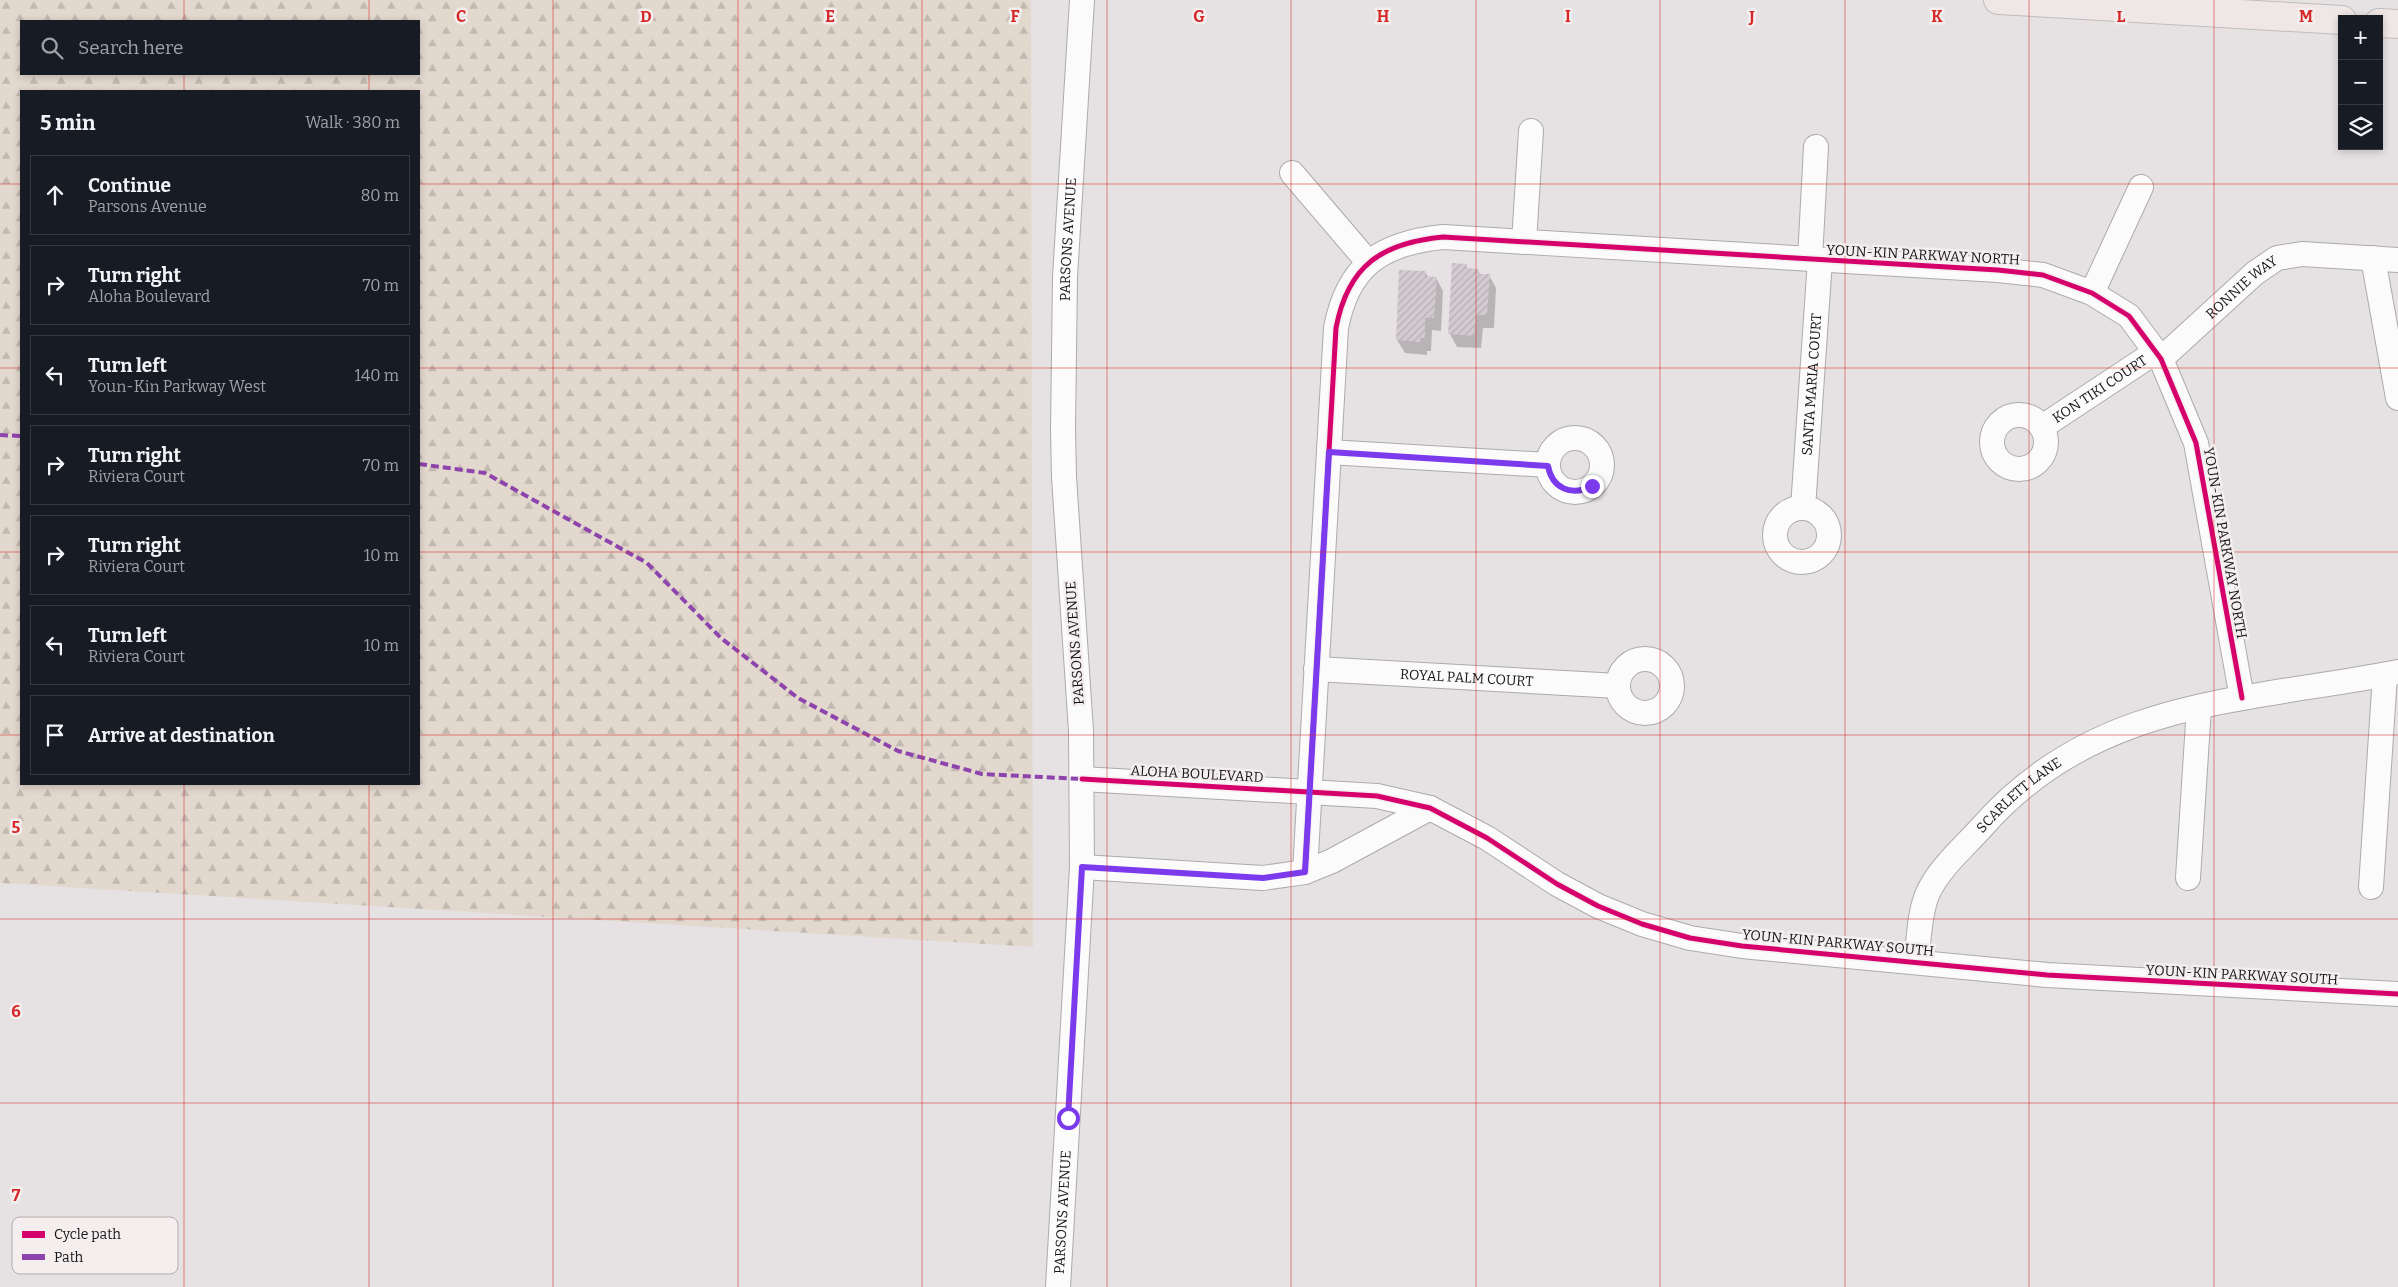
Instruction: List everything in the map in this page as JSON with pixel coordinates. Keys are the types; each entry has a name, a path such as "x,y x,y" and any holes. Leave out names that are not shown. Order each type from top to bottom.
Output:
{"highway":[{"path":"1998,0 2338,20"},
{"path":"2383,22 2398,24"}],"street":[{"name":"PARSONS AVENUE","path":"1058,1287 1082,867 1082,779 1064,477 1063,428 1065,277 1082,0"},
{"path":"1524,242 1531,131"},
{"name":"SANTA MARIA COURT","path":"1803,508 1815,260 1816,147"},
{"path":"1292,173 1368,262 1346,292 1336,328 1305,872"},
{"path":"2092,294 2141,187"},
{"name":"YOUN-KIN PARKWAY NORTH","path":"1368,262 1383,251 1403,243 1443,237 1979,268 2043,275 2092,294 2129,316 2159,355 2196,442 2242,698"},
{"name":"RONNIE WAY","path":"2159,355 2255,273 2276,258 2302,254 2398,260"},
{"path":"2373,258 2398,398"},
{"name":"KON TIKI COURT","path":"2042,428 2159,355"},
{"path":"1329,452 1548,466"},
{"name":"ROYAL PALM COURT","path":"1316,669 1618,686"},
{"name":"SCARLETT LANE","path":"1916,962 1927,895 1938,877 2009,798 2040,772 2088,743 2119,729 2154,717 2242,698 2392,674 2371,887"},
{"path":"2188,878 2199,707"},
{"name":"ALOHA BOULEVARD","path":"1082,779 1310,791"},
{"name":"YOUN-KIN PARKWAY SOUTH","path":"1310,791 1377,796 1430,808 1487,838 1558,884 1598,906 1642,924 1690,938 1742,946 2103,978 2398,994"},
{"path":"1082,867 1263,878 1305,872 1332,861 1430,808"}],"green space":[{"path":"0,0 1031,0 1033,947 0,883"}],"building":[{"path":"1452,263 1467,264 1466,268 1478,269 1478,274 1490,274 1487,315 1476,315 1474,336 1448,334"},
{"path":"1399,270 1425,271 1425,276 1437,277 1434,318 1425,318 1425,338 1420,338 1420,342 1396,340"}],"marked path":[{"path":"0,435 20,436"},
{"path":"420,464 485,473 647,563 721,638 798,698 898,751 982,774 1082,779"}],"cycle path":[{"path":"1305,872 1336,328 1349,288 1359,273 1371,261 1386,252 1421,240 1443,237 1998,270 2043,275 2092,293 2129,316 2161,359 2196,443 2242,698"},
{"path":"1082,779 1377,796 1430,808 1487,838 1557,884 1598,906 1642,924 1690,938 1742,946 2047,975 2398,994"}],"route":[{"path":"1068,1118 1080,936 1082,867 1263,878 1305,872 1329,452 1548,466 1555,484 1563,489 1573,492 1583,491 1592,486"}]}
